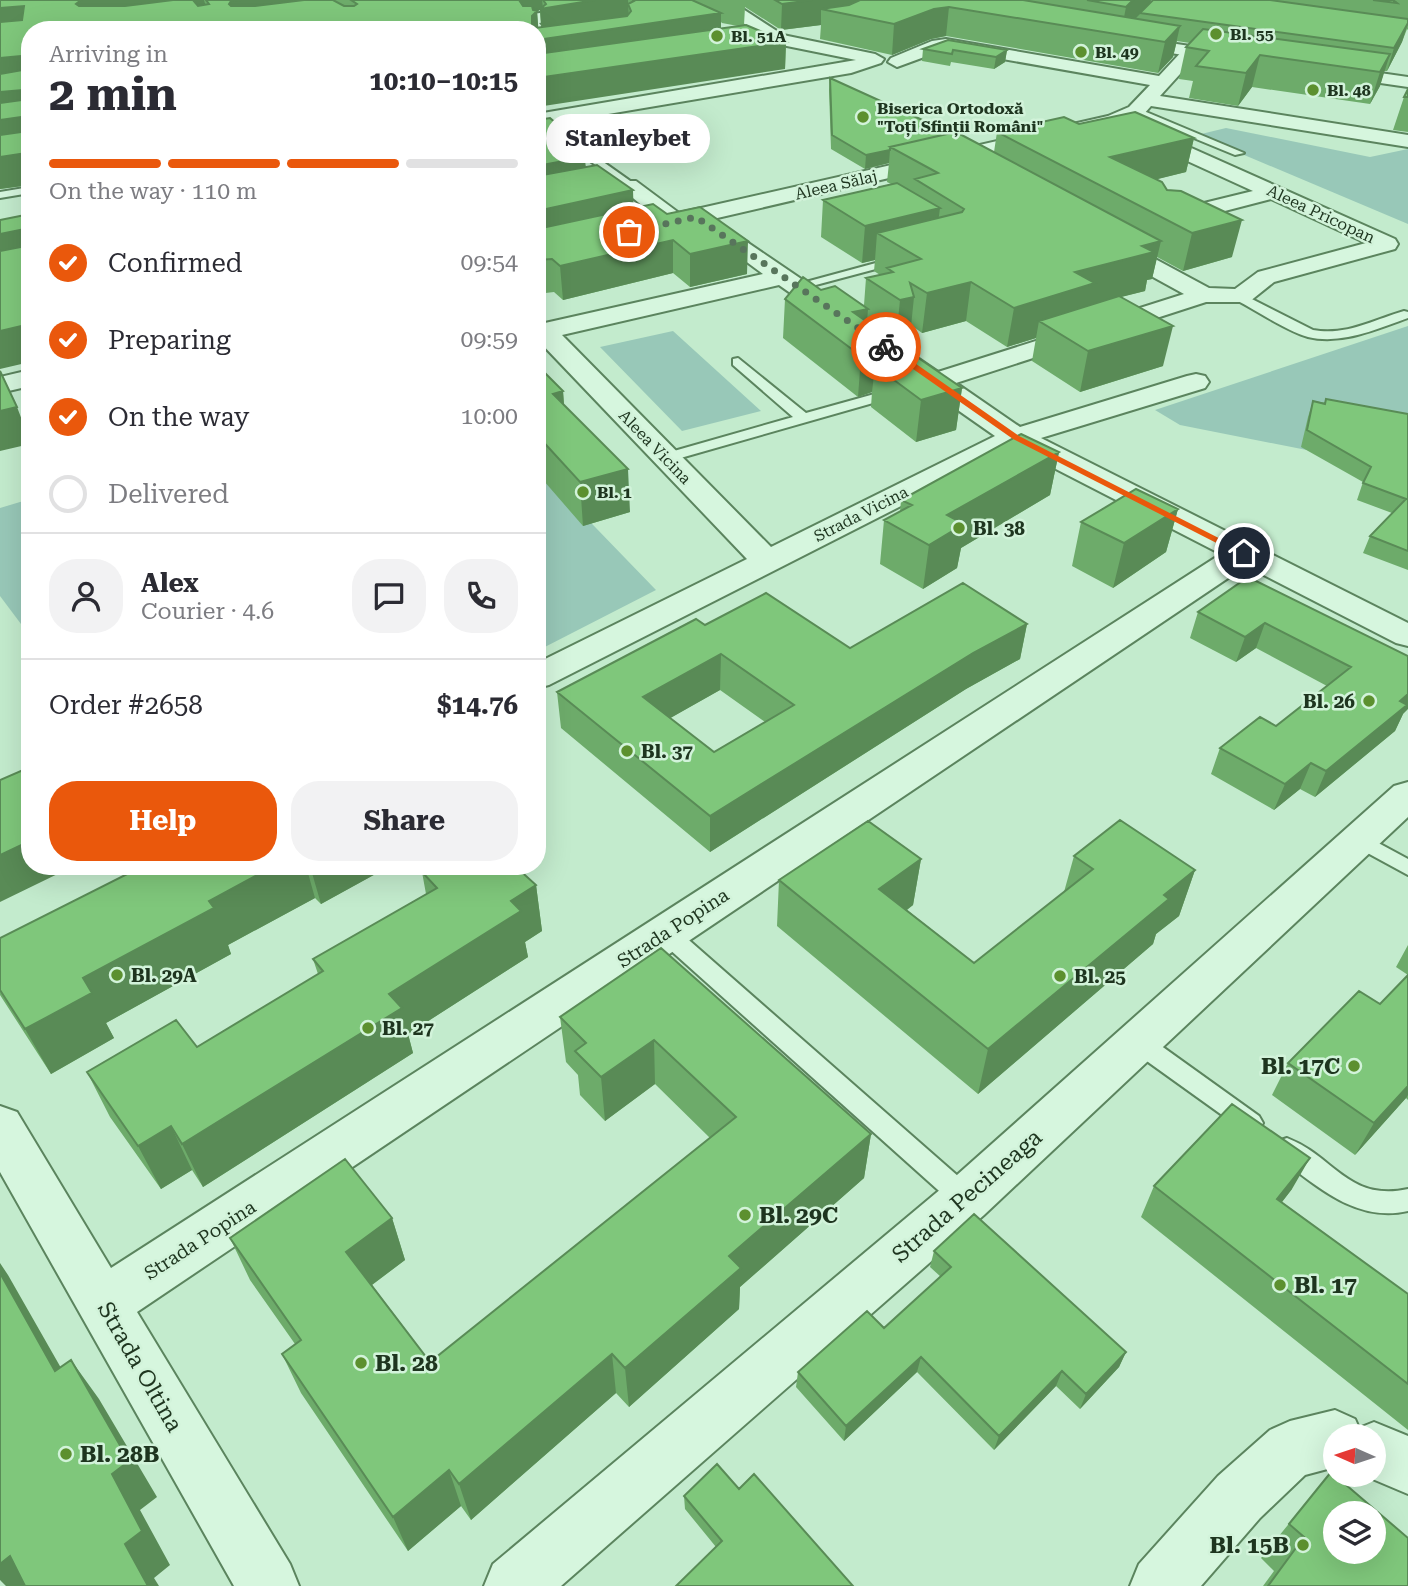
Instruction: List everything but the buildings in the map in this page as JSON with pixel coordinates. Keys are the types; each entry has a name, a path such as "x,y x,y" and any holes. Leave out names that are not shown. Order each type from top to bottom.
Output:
{"street":[{"path":"528,21 653,0"},
{"path":"718,0 778,39"},
{"path":"546,36 609,14"},
{"path":"752,43 778,39 826,38 874,59 934,69"},
{"path":"1119,38 1255,61"},
{"path":"897,62 946,44 1163,82"},
{"name":"Aleea Sălaj","path":"650,227 1114,120 1142,106 1191,52"},
{"path":"546,115 851,68 874,59"},
{"path":"1319,70 1408,82"},
{"path":"1244,116 1256,97"},
{"path":"1142,106 1244,116 1408,141"},
{"path":"1344,131 1355,110"},
{"name":"Aleea Pricopan","path":"1114,120 1387,244 1266,277 1240,297"},
{"path":"546,121 568,140"},
{"path":"957,158 980,171"},
{"path":"622,186 686,219 791,281 923,385 1016,437 1408,636"},
{"path":"1167,219 1274,192"},
{"path":"1094,236 1204,295"},
{"name":"Aleea Vicina","path":"546,329 791,281"},
{"path":"923,385 1204,295 1240,297"},
{"name":"Aleea Vicina","path":"546,335 767,561"},
{"path":"0,385 21,380"},
{"name":"Strada Vicina","path":"546,672 1016,437 1196,382"},
{"name":"Strada Popina","path":"103,1304 1244,553"},
{"name":"Strada Pecineaga","path":"515,1586 965,1199 1408,795"},
{"name":"Strada Oltina","path":"4,1144 103,1304 268,1586"},
{"path":"1161,1586 1239,1497 1290,1450 1323,1442"},
{"path":"1386,1456 1408,1465"}],"lane":[{"path":"1142,106 1239,153"},
{"path":"546,144 568,140 622,186"},
{"path":"0,195 21,192"},
{"path":"791,281 913,257"},
{"path":"1240,297 1321,337 1335,337 1404,315"},
{"path":"738,362 804,419"},
{"path":"665,458 923,385"},
{"path":"1358,839 1408,868"},
{"path":"666,933 965,1199"},
{"path":"1138,1042 1358,1199 1397,1205 1408,1200"}],"shaded area":[{"path":"1226,128 1370,157 1408,149 1408,224 1197,135"},
{"path":"1408,326 1408,470 1180,425 1155,410"},
{"path":"673,331 761,411 682,431 600,347"},
{"path":"546,476 656,590 546,646"},
{"path":"21,502 21,624 0,596 0,508"}],"way so far":[{"path":"629,232 696,217 886,347"}],"place":[{"name":"Bl. 55","path":"1216,34"},
{"name":"Bl. 51A","path":"717,36"},
{"name":"Bl. 49","path":"1081,52"},
{"name":"Bl. 48","path":"1313,90"},
{"name":"Biserica Ortodoxă \"Toți Sfinții Români\"","path":"863,117"},
{"name":"Stanleybet","path":"629,232"},
{"name":"Bl. 1","path":"583,492"},
{"name":"Bl. 38","path":"959,528"},
{"name":"Bl. 26","path":"1369,701"},
{"name":"Bl. 37","path":"627,751"},
{"name":"Bl. 29A","path":"117,975"},
{"name":"Bl. 25","path":"1060,976"},
{"name":"Bl. 27","path":"368,1028"},
{"name":"Bl. 17C","path":"1354,1066"},
{"name":"Bl. 29C","path":"745,1215"},
{"name":"Bl. 17","path":"1280,1285"},
{"name":"Bl. 28","path":"361,1363"},
{"name":"Bl. 28B","path":"66,1454"},
{"name":"Bl. 15B","path":"1303,1545"}],"route":[{"path":"886,347 1016,437 1244,553"}]}
